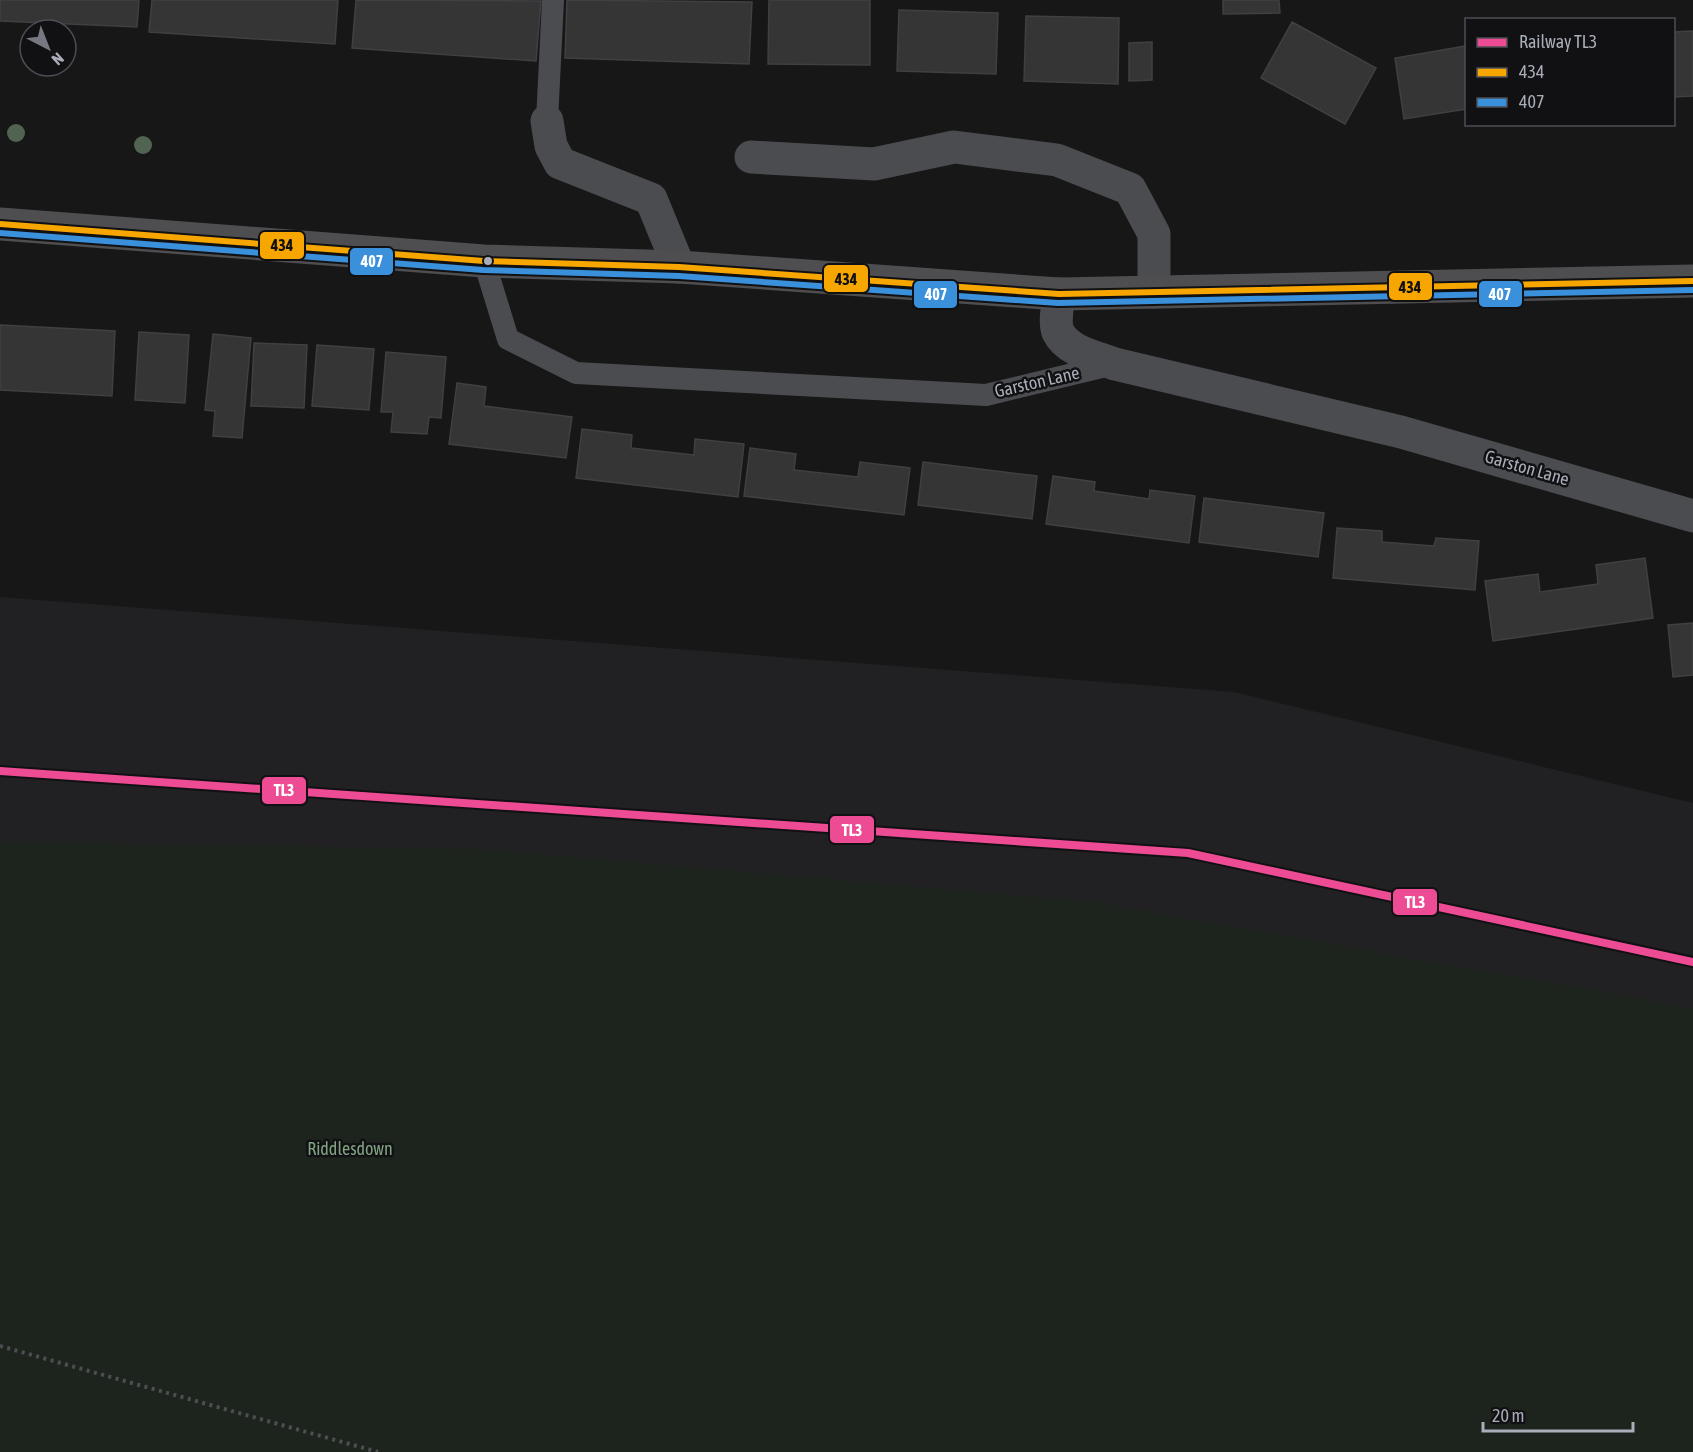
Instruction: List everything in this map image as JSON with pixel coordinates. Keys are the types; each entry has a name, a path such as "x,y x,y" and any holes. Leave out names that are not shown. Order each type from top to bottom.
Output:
{"highway":[{"path":"0,224 484,261 679,267 1059,294 1693,281"}],"street":[{"path":"547,121 551,146 560,163 651,199 679,267"},
{"path":"751,157 874,164 954,147 1057,160 1130,189 1154,234 1154,292"},
{"name":"Garston Lane","path":"1059,294 1058,331 1066,342 1078,350 1115,364 1401,432 1693,516"}],"lane":[{"path":"547,121 553,0"},
{"name":"Garston Lane","path":"484,261 508,339 576,373 986,395 1115,364"}],"path":[{"path":"0,1346 378,1452"}],"shaded area":[{"path":"0,597 1234,692 1693,803 1693,1022 0,845"}],"green space":[{"name":"Riddlesdown","path":"0,842 482,849 1095,902 1693,1008 1693,1452 0,1452"}],"building":[{"path":"0,0 139,0 137,27 78,24 78,18 18,18 18,22 0,21"},
{"path":"152,0 338,0 335,44 149,32"},
{"path":"356,0 541,1 536,61 352,48"},
{"path":"567,0 752,2 749,64 565,58"},
{"path":"769,0 870,0 870,65 768,64"},
{"path":"1223,0 1279,0 1280,13 1223,14"},
{"path":"899,10 998,13 996,74 897,71"},
{"path":"1026,16 1119,18 1118,84 1024,81"},
{"path":"1292,22 1376,68 1345,124 1261,78"},
{"path":"1693,31 1693,96 1675,97 1675,32"},
{"path":"1152,42 1152,80 1129,81 1129,43"},
{"path":"1465,46 1465,109 1404,119 1395,58"},
{"path":"0,325 115,331 112,396 0,390"},
{"path":"139,332 189,335 185,403 135,400"},
{"path":"213,334 251,338 242,438 213,436 215,411 205,410"},
{"path":"254,343 307,345 304,408 251,406"},
{"path":"317,345 374,349 369,410 312,406"},
{"path":"386,352 446,357 441,418 429,417 427,434 391,432 393,412 381,412"},
{"path":"457,383 486,387 484,406 572,417 566,458 449,444"},
{"path":"582,429 632,435 631,448 694,455 695,439 744,444 738,497 576,478"},
{"path":"750,448 796,454 794,470 858,477 860,462 910,468 904,515 744,496"},
{"path":"923,462 1037,476 1032,519 918,505"},
{"path":"1053,476 1095,482 1094,491 1149,499 1150,490 1195,496 1189,543 1046,524"},
{"path":"1204,498 1324,513 1318,557 1199,542"},
{"path":"1337,528 1382,531 1382,542 1434,546 1436,538 1479,541 1475,590 1333,578"},
{"path":"1645,558 1653,618 1493,641 1485,581 1538,574 1540,592 1598,584 1596,565"},
{"path":"1693,623 1693,675 1673,677 1668,625"}],"rail line":[{"name":"TL3","path":"0,771 1188,853 1693,962"}],"transit line":[{"name":"434","path":"0,224 484,261 679,267 1059,294 1693,281"},
{"name":"407","path":"0,233 483,270 679,276 1058,303 1693,290"}]}
